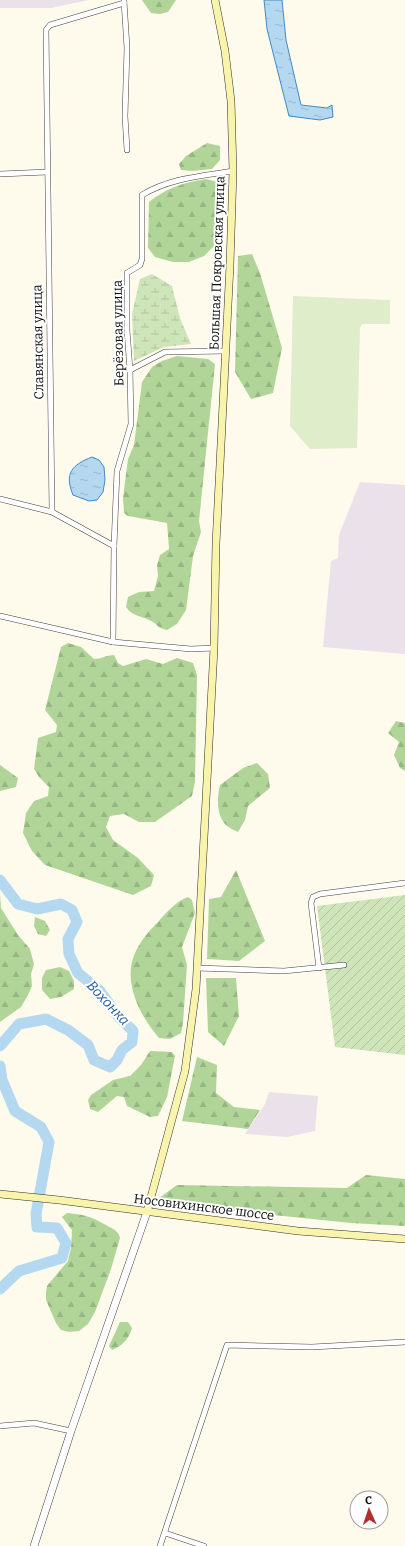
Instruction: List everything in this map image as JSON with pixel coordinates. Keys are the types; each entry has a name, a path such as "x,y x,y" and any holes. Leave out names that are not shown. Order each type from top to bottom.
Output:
{"main road":[{"name":"Большая Покровская улица","path":"147,1212 185,1071 192,1024 197,968 214,648 233,171 231,101 225,50 215,0"},
{"name":"Носовихинское шоссе","path":"0,1194 59,1200 298,1231 405,1239"}],"street":[{"path":"124,2 127,48 125,116 127,150"},
{"name":"Славянская улица","path":"52,512 45,35 47,28 56,22 124,2"},
{"name":"Берёзовая улица","path":"113,642 114,546 117,472 131,424 130,370 127,330 127,273 140,265 142,259 142,195 178,180 233,171"},
{"path":"0,174 47,172"},
{"path":"130,370 165,352 226,351"},
{"path":"0,499 52,512 114,546"},
{"path":"0,616 113,642 191,649 214,648"},
{"path":"319,968 311,903 313,897 320,894 405,883"},
{"path":"197,968 284,972 344,965"},
{"path":"34,1546 71,1431 147,1212"},
{"path":"160,1546 227,1345 312,1347 405,1342"},
{"path":"0,1426 34,1423 71,1431"},
{"path":"165,1533 204,1546"}],"shaded area":[{"path":"0,0 89,0 51,8 0,8"},
{"path":"360,482 405,485 405,654 323,647 331,561 338,558 339,535"},
{"path":"269,1092 318,1096 315,1131 287,1137 245,1134 265,1104"}],"green space":[{"path":"142,0 176,0 168,12 160,14 151,13"},
{"path":"207,143 220,146 220,160 212,169 192,171 181,170 179,164 186,156"},
{"path":"206,179 218,182 214,246 204,256 189,262 173,262 155,257 148,248 149,202 176,186"},
{"path":"252,254 260,273 282,348 273,393 251,399 235,372 238,256"},
{"path":"152,274 172,286 180,318 191,344 164,347 134,361 132,314 140,279"},
{"path":"293,296 390,300 390,324 362,324 360,328 357,448 310,449 290,426"},
{"path":"177,356 208,359 215,364 199,521 201,532 193,556 186,610 177,624 167,630 160,628 153,622 134,614 126,607 128,597 139,592 154,591 158,576 157,565 160,555 169,549 167,523 128,516 124,513 123,498 128,459 134,445 142,382 152,367 162,361"},
{"path":"68,643 81,647 94,659 114,655 118,663 123,666 146,659 163,664 177,658 193,663 197,675 195,782 192,796 155,822 139,822 124,814 110,816 106,827 113,840 138,858 154,875 151,886 133,895 45,865 32,851 23,833 26,813 34,801 48,796 49,787 39,777 34,769 38,738 56,732 57,725 45,710 61,647"},
{"path":"396,721 405,723 405,771 400,768 394,755 399,742 388,733"},
{"path":"257,763 268,774 270,788 248,806 245,820 238,832 226,825 220,816 218,795 220,785 243,768"},
{"path":"0,765 18,778 16,787 0,791"},
{"path":"236,870 265,941 239,961 207,959 209,899 221,897"},
{"path":"0,893 1,908 18,935 30,949 34,964 31,974 32,986 21,1007 0,1022"},
{"path":"405,895 405,1055 335,1047 317,906"},
{"path":"188,897 192,900 195,913 182,947 187,965 181,1033 170,1039 159,1038 145,1019 135,997 131,974 132,962 138,947 149,932 172,908"},
{"path":"35,917 45,921 50,930 46,936 38,934 34,926"},
{"path":"60,967 69,971 74,981 74,989 61,997 50,999 42,990 42,978 46,970"},
{"path":"206,978 236,978 239,1016 224,1046 208,1032"},
{"path":"150,1051 172,1052 175,1056 167,1097 158,1116 150,1117 127,1106 124,1097 117,1096 98,1112 90,1109 88,1100 91,1095 113,1080 130,1076 141,1065"},
{"path":"197,1057 217,1065 216,1093 234,1107 260,1110 248,1129 182,1121"},
{"path":"366,1175 405,1179 405,1226 351,1223 166,1204 159,1198 177,1185 347,1188"},
{"path":"67,1213 83,1215 96,1220 115,1230 120,1238 111,1269 95,1312 88,1324 79,1331 69,1332 61,1330 56,1323 46,1300 47,1286 68,1261 71,1248 72,1230 62,1217"},
{"path":"120,1322 128,1322 132,1328 125,1342 112,1350 109,1346"}],"water":[{"path":"264,0 282,0 286,40 301,105 327,108 332,105 333,117 320,120 289,116 267,29"},
{"path":"92,457 99,460 104,467 105,480 103,492 97,500 89,501 73,495 69,481 70,475 75,467 79,463"}],"waterway":[{"name":"Вохонка","path":"0,880 18,904 37,909 61,904 72,910 77,922 68,939 69,954 78,973 99,990 118,1016 133,1031 132,1042 122,1050 117,1060 110,1067 94,1060 88,1045 68,1030 46,1019 19,1024 0,1046"},
{"name":"Вохонка","path":"0,1066 2,1080 15,1111 41,1127 49,1142 36,1214 37,1227 57,1228 66,1243 62,1258 19,1271 0,1289"}]}
